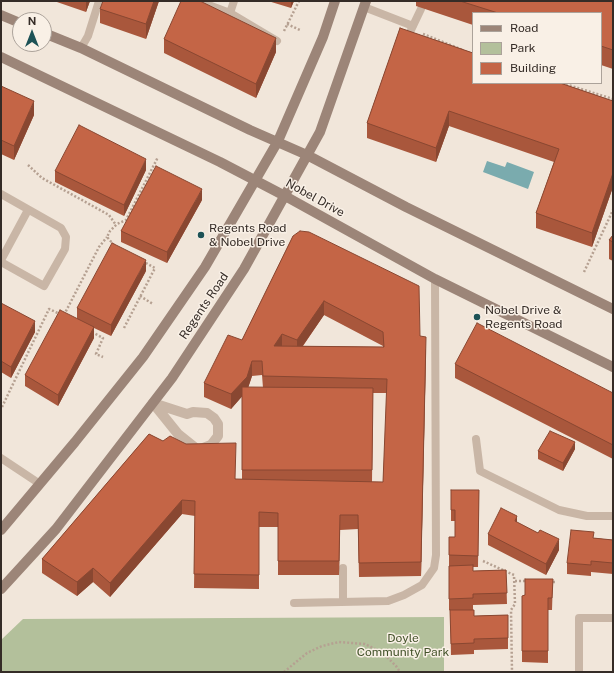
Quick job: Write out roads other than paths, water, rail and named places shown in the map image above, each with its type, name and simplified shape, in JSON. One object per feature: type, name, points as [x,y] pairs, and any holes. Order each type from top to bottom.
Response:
[{"type":"main road","name":"Regents Road","points":[[1,530],[75,442],[143,357],[205,267],[278,141],[323,37],[334,1]]},
{"type":"main road","name":"Regents Road","points":[[1,589],[56,528],[172,378],[244,269],[320,132],[365,4]]},
{"type":"main road","points":[[1,15],[12,20]]},
{"type":"main road","points":[[52,36],[82,48],[250,130],[307,155],[406,207],[613,309]]},
{"type":"main road","name":"Nobel Drive","points":[[1,57],[256,181],[436,279],[613,368]]},
{"type":"street","points":[[153,403],[187,414],[193,412],[207,413],[214,418],[218,424],[218,436],[212,445],[198,450],[178,434],[153,403]]},
{"type":"lane","points":[[82,48],[88,36],[99,1]]},
{"type":"lane","points":[[198,1],[280,37]]},
{"type":"lane","points":[[230,14],[234,1]]},
{"type":"lane","points":[[365,4],[416,29]]},
{"type":"lane","points":[[408,36],[416,29],[421,9]]},
{"type":"lane","points":[[1,194],[61,228],[66,237],[65,248],[44,286],[1,261],[28,210]]},
{"type":"lane","points":[[294,603],[388,601],[404,595],[422,585],[434,568],[436,555],[436,279]]},
{"type":"lane","points":[[476,439],[480,471],[559,510],[587,516],[613,516]]},
{"type":"lane","points":[[1,458],[40,484]]},
{"type":"lane","points":[[343,568],[343,602]]},
{"type":"lane","points":[[579,672],[580,618],[613,618]]},
{"type":"water","points":[[487,161],[505,167],[507,162],[534,172],[528,189],[483,172]]},
{"type":"place","name":"Regents Road & Nobel Drive","points":[[201,235]]},
{"type":"place","name":"Nobel Drive & Regents Road","points":[[477,317]]},
{"type":"park label","name":"Doyle Community Park","points":[[403,645]]}]
